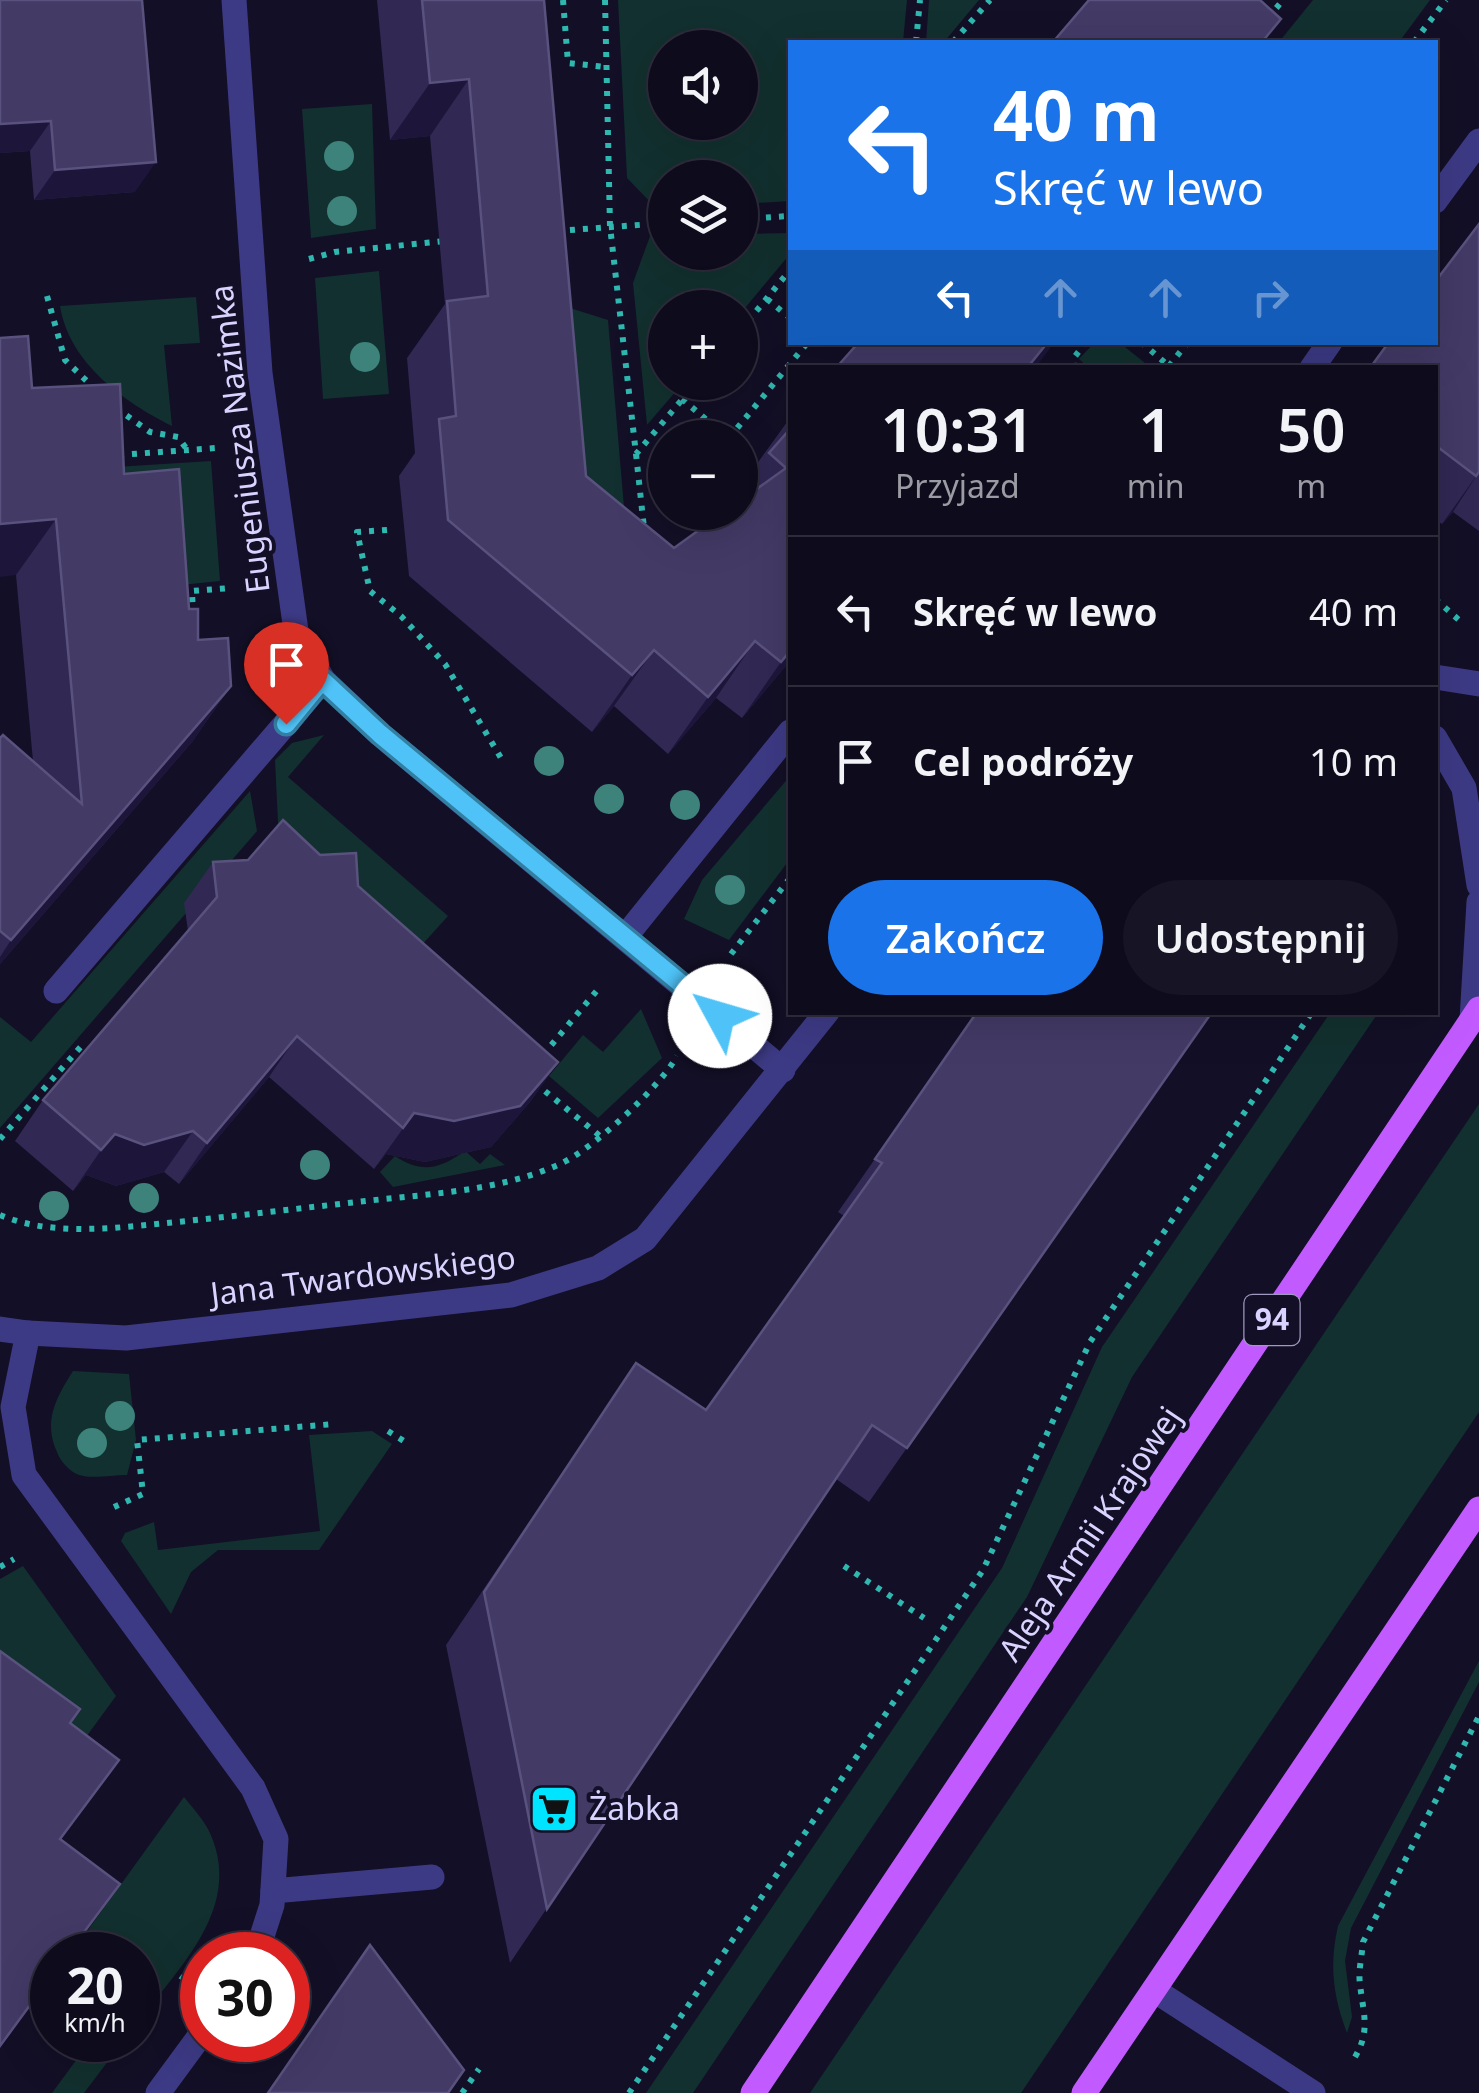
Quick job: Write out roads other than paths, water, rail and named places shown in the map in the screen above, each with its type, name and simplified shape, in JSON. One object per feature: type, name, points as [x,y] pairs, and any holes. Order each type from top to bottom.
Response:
[{"type":"main road","name":"Aleja Armii Krajowej","points":[[753,2093],[1475,1014]]},
{"type":"main road","points":[[1084,2093],[1479,1509]]},
{"type":"street","name":"Eugeniusza Nazimka","points":[[234,0],[260,373],[296,631],[322,680],[380,734],[783,1070]]},
{"type":"street","points":[[1438,197],[1479,141]]},
{"type":"street","points":[[1438,677],[1479,684]]},
{"type":"street","points":[[56,991],[322,680]]},
{"type":"street","points":[[624,938],[788,734]]},
{"type":"street","points":[[1438,743],[1464,788],[1479,885]]},
{"type":"street","points":[[1475,1014],[1479,902]]},
{"type":"street","name":"Jana Twardowskiego","points":[[0,1329],[126,1338],[511,1295],[598,1268],[644,1239],[825,1015]]},
{"type":"street","points":[[28,1333],[13,1407],[24,1475],[254,1788],[276,1839],[272,1905],[263,1932]]},
{"type":"street","points":[[273,1891],[432,1877]]},
{"type":"street","points":[[1154,1990],[1313,2093]]},
{"type":"street","points":[[158,2093],[181,2062]]},
{"type":"place","name":"Żabka","points":[[554,1809]]}]
